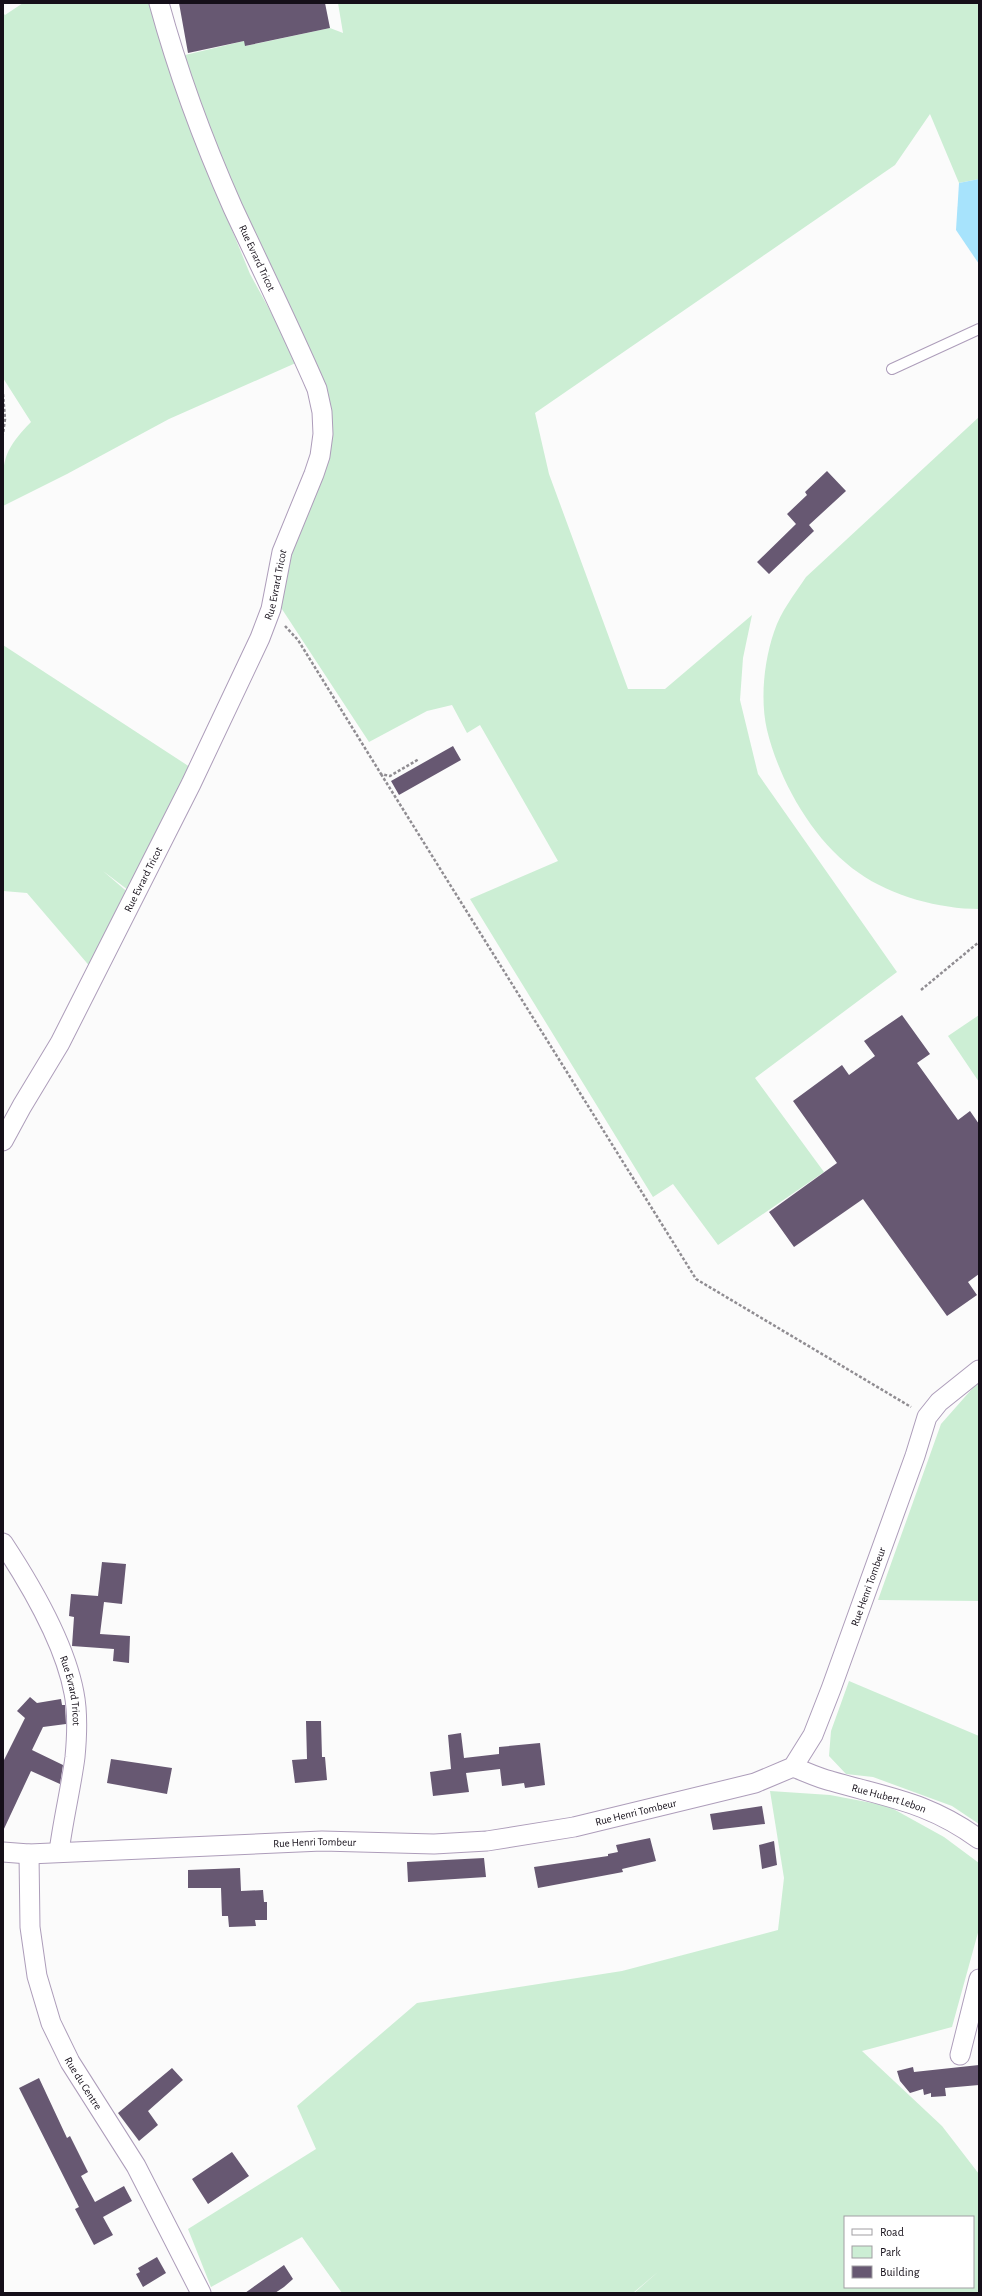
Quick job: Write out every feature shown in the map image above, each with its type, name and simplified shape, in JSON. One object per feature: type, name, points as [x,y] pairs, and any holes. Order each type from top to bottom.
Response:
[{"type":"street","name":"Rue Evrard Tricot","points":[[3,1141],[22,1106],[60,1044],[187,791],[260,638],[271,609],[282,552],[320,456],[323,434],[322,412],[317,389],[232,206],[204,136],[166,29],[159,3]]},
{"type":"street","name":"Rue Henri Tombeur","points":[[3,1852],[29,1854],[322,1841],[434,1844],[487,1841],[574,1827],[755,1784],[793,1767],[813,1735],[831,1689],[915,1456],[927,1417],[939,1402],[979,1370]]},
{"type":"street","name":"Rue Evrard Tricot","points":[[3,1543],[47,1620],[66,1665],[74,1693],[76,1727],[75,1757],[59,1852]]},
{"type":"street","name":"Rue Hubert Lebon","points":[[793,1767],[830,1781],[901,1799],[928,1809],[957,1823],[979,1839]]},
{"type":"street","name":"Rue du Centre","points":[[29,1854],[30,1927],[38,1976],[51,2023],[70,2062],[136,2166],[201,2293]]},
{"type":"street","points":[[960,2055],[979,1979]]},
{"type":"lane","points":[[892,369],[979,329]]},
{"type":"path","points":[[3,394],[5,419],[3,434]]},
{"type":"path","points":[[271,609],[298,640],[696,1279],[927,1417]]},
{"type":"path","points":[[381,774],[390,776],[419,759]]},
{"type":"path","points":[[921,990],[979,942]]},
{"type":"green space","points":[[23,3],[152,3],[199,149],[250,274],[298,362],[169,419],[67,474],[3,506],[5,460],[14,442],[31,422],[3,378],[3,13],[5,15]]},
{"type":"green space","points":[[338,3],[979,3],[979,179],[959,183],[930,114],[895,165],[535,413],[549,474],[628,689],[665,689],[752,615],[743,658],[740,700],[758,774],[897,972],[755,1078],[824,1172],[718,1245],[673,1184],[653,1197],[470,899],[558,861],[480,725],[467,733],[452,705],[427,711],[369,742],[276,600],[330,432],[240,211],[181,56],[244,41],[246,46],[330,28],[343,33]]},
{"type":"green space","points":[[979,417],[979,909],[948,907],[932,904],[916,900],[886,888],[859,873],[827,845],[801,810],[790,790],[773,750],[765,718],[764,681],[768,655],[777,624],[792,597],[806,577]]},
{"type":"green space","points":[[3,645],[193,769],[132,893],[103,871],[131,895],[92,969],[27,893],[3,891]]},
{"type":"green space","points":[[979,1015],[979,1082],[948,1036]]},
{"type":"green space","points":[[979,1381],[979,1601],[878,1600],[941,1424]]},
{"type":"green space","points":[[849,1681],[979,1736],[979,1824],[952,1806],[873,1777],[846,1774],[829,1756],[831,1731]]},
{"type":"green space","points":[[770,1791],[830,1795],[888,1806],[944,1837],[979,1863],[979,1929],[952,2027],[862,2051],[942,2126],[979,2174],[979,2293],[634,2293],[659,2271],[633,2293],[342,2293],[302,2237],[211,2287],[188,2229],[316,2149],[297,2106],[417,2003],[622,1971],[778,1930],[784,1878]]},
{"type":"water","points":[[979,179],[979,264],[956,230],[959,183]]},
{"type":"building","points":[[179,3],[325,3],[330,28],[245,46],[244,41],[188,53]]},
{"type":"building","points":[[827,471],[846,491],[809,525],[814,531],[769,574],[757,562],[796,524],[787,514],[807,495],[805,492]]},
{"type":"building","points":[[453,746],[461,760],[399,795],[391,781]]},
{"type":"building","points":[[902,1015],[930,1054],[917,1063],[958,1120],[970,1111],[979,1124],[979,1274],[968,1282],[977,1295],[947,1316],[863,1199],[794,1247],[769,1212],[837,1163],[793,1101],[842,1065],[849,1075],[875,1056],[864,1041]]},
{"type":"building","points":[[102,1562],[126,1564],[122,1604],[104,1602],[100,1634],[130,1636],[129,1663],[113,1661],[114,1649],[72,1646],[74,1617],[69,1616],[71,1594],[98,1596]]},
{"type":"building","points":[[30,1697],[37,1703],[61,1699],[62,1705],[65,1705],[66,1724],[43,1727],[32,1750],[63,1765],[60,1784],[31,1771],[3,1831],[3,1762],[25,1718],[17,1711]]},
{"type":"building","points":[[306,1721],[321,1721],[322,1757],[325,1757],[327,1780],[295,1783],[292,1760],[307,1759]]},
{"type":"building","points":[[461,1733],[464,1758],[499,1754],[499,1747],[540,1743],[545,1785],[525,1788],[524,1783],[502,1786],[500,1769],[466,1773],[469,1792],[433,1796],[430,1772],[451,1769],[448,1735]]},
{"type":"building","points":[[111,1759],[172,1768],[167,1794],[107,1783]]},
{"type":"building","points":[[762,1806],[765,1824],[713,1830],[710,1814]]},
{"type":"building","points":[[650,1838],[656,1861],[622,1869],[623,1872],[538,1888],[534,1867],[608,1856],[608,1854],[618,1852],[616,1845]]},
{"type":"building","points":[[774,1841],[777,1865],[762,1869],[759,1845]]},
{"type":"building","points":[[484,1858],[486,1877],[408,1882],[407,1862]]},
{"type":"building","points":[[240,1868],[241,1891],[263,1890],[264,1902],[267,1902],[267,1920],[255,1920],[256,1926],[229,1927],[228,1916],[222,1916],[221,1888],[188,1888],[188,1870]]},
{"type":"building","points":[[979,2065],[979,2085],[945,2088],[946,2096],[931,2097],[931,2093],[924,2095],[923,2089],[910,2093],[900,2081],[897,2071],[913,2067],[914,2072]]},
{"type":"building","points":[[172,2068],[183,2080],[148,2111],[158,2125],[139,2141],[118,2113]]},
{"type":"building","points":[[39,2078],[67,2138],[70,2136],[88,2172],[81,2176],[95,2202],[124,2186],[132,2201],[103,2217],[113,2235],[94,2245],[75,2209],[79,2207],[19,2088]]},
{"type":"building","points":[[232,2152],[249,2176],[208,2204],[192,2179]]},
{"type":"building","points":[[157,2257],[166,2273],[143,2287],[136,2274],[140,2272],[138,2268]]},
{"type":"building","points":[[284,2265],[293,2279],[284,2287],[275,2293],[245,2293]]}]
